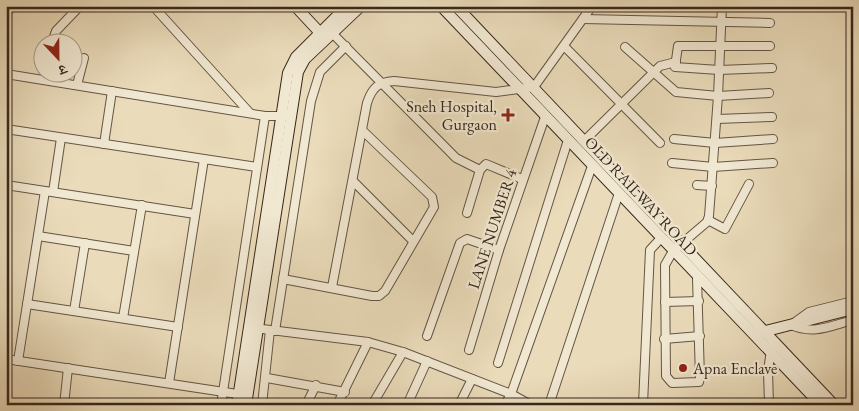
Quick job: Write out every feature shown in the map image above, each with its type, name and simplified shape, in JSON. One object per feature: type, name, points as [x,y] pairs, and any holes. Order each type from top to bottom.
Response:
[{"type":"main road","points":[[295,6],[326,35]]},
{"type":"main road","points":[[326,35],[347,6]]},
{"type":"main road","points":[[242,400],[287,116],[291,66],[296,57],[361,6]]},
{"type":"main road","name":"OLD RAILWAY ROAD","points":[[441,6],[753,335],[772,346],[834,405]]},
{"type":"main road","name":"OLD RAILWAY ROAD","points":[[456,6],[764,331],[772,346],[820,405]]},
{"type":"main road","points":[[753,335],[853,310]]},
{"type":"street","points":[[6,16],[11,6]]},
{"type":"street","points":[[56,32],[80,6]]},
{"type":"street","points":[[153,6],[249,112]]},
{"type":"street","points":[[332,287],[369,96],[374,88],[382,82],[394,81],[496,92],[534,87],[592,6]]},
{"type":"street","points":[[697,278],[700,378],[699,382],[695,384],[672,383],[668,381],[664,339],[665,265],[673,251],[683,245],[708,220],[717,119],[722,6]]},
{"type":"street","points":[[583,19],[770,23]]},
{"type":"street","points":[[326,35],[346,46],[456,158],[480,170]]},
{"type":"street","points":[[262,405],[311,101],[317,80],[326,63],[346,46]]},
{"type":"street","points":[[564,46],[660,143]]},
{"type":"street","points":[[770,46],[678,46],[675,67],[719,70],[772,68]]},
{"type":"street","points":[[625,47],[676,92],[718,96],[769,93]]},
{"type":"street","points":[[77,85],[84,58]]},
{"type":"street","points":[[584,141],[662,64],[676,62]]},
{"type":"street","points":[[6,74],[32,75]]},
{"type":"street","points":[[67,82],[265,116],[287,116]]},
{"type":"street","points":[[104,144],[112,91]]},
{"type":"street","points":[[221,405],[265,116]]},
{"type":"street","name":"LANE NUMBER 4","points":[[469,350],[522,179],[545,117]]},
{"type":"street","points":[[717,119],[772,117]]},
{"type":"street","points":[[6,129],[257,167]]},
{"type":"street","points":[[283,279],[379,296],[385,291],[434,207],[435,202],[363,131]]},
{"type":"street","points":[[18,361],[38,236],[61,138]]},
{"type":"street","points":[[674,139],[715,143],[773,140]]},
{"type":"street","points":[[498,363],[568,140]]},
{"type":"street","points":[[169,383],[204,159]]},
{"type":"street","points":[[672,163],[713,166],[773,163]]},
{"type":"street","points":[[467,213],[480,170],[486,164],[522,179]]},
{"type":"street","points":[[505,405],[511,394],[592,166]]},
{"type":"street","points":[[353,181],[413,241]]},
{"type":"street","points":[[708,220],[725,229],[749,184]]},
{"type":"street","points":[[6,185],[195,214]]},
{"type":"street","points":[[697,185],[712,186]]},
{"type":"street","points":[[549,405],[619,193]]},
{"type":"street","points":[[123,318],[142,205]]},
{"type":"street","points":[[38,236],[134,251]]},
{"type":"street","points":[[642,404],[650,250],[661,238]]},
{"type":"street","points":[[427,336],[460,243],[467,239],[499,250]]},
{"type":"street","points":[[74,311],[85,244]]},
{"type":"street","points":[[665,302],[699,301]]},
{"type":"street","points":[[853,301],[809,312],[791,325],[802,330],[813,330],[853,320]]},
{"type":"street","points":[[27,304],[178,327]]},
{"type":"street","points":[[253,328],[368,342],[427,361],[511,394],[531,405]]},
{"type":"street","points":[[664,339],[700,336]]},
{"type":"street","points":[[337,405],[368,342]]},
{"type":"street","points":[[768,405],[772,346]]},
{"type":"street","points":[[372,405],[403,352]]},
{"type":"street","points":[[6,359],[223,391],[242,400]]},
{"type":"street","points":[[407,405],[427,361]]},
{"type":"street","points":[[64,405],[68,368]]},
{"type":"street","points":[[266,378],[316,385],[345,392]]},
{"type":"street","points":[[459,405],[472,379]]},
{"type":"street","points":[[306,405],[316,385]]},
{"type":"place","name":"Sneh Hospital, Gurgaon","points":[[508,115]]},
{"type":"place","name":"Apna Enclave","points":[[683,368]]}]
